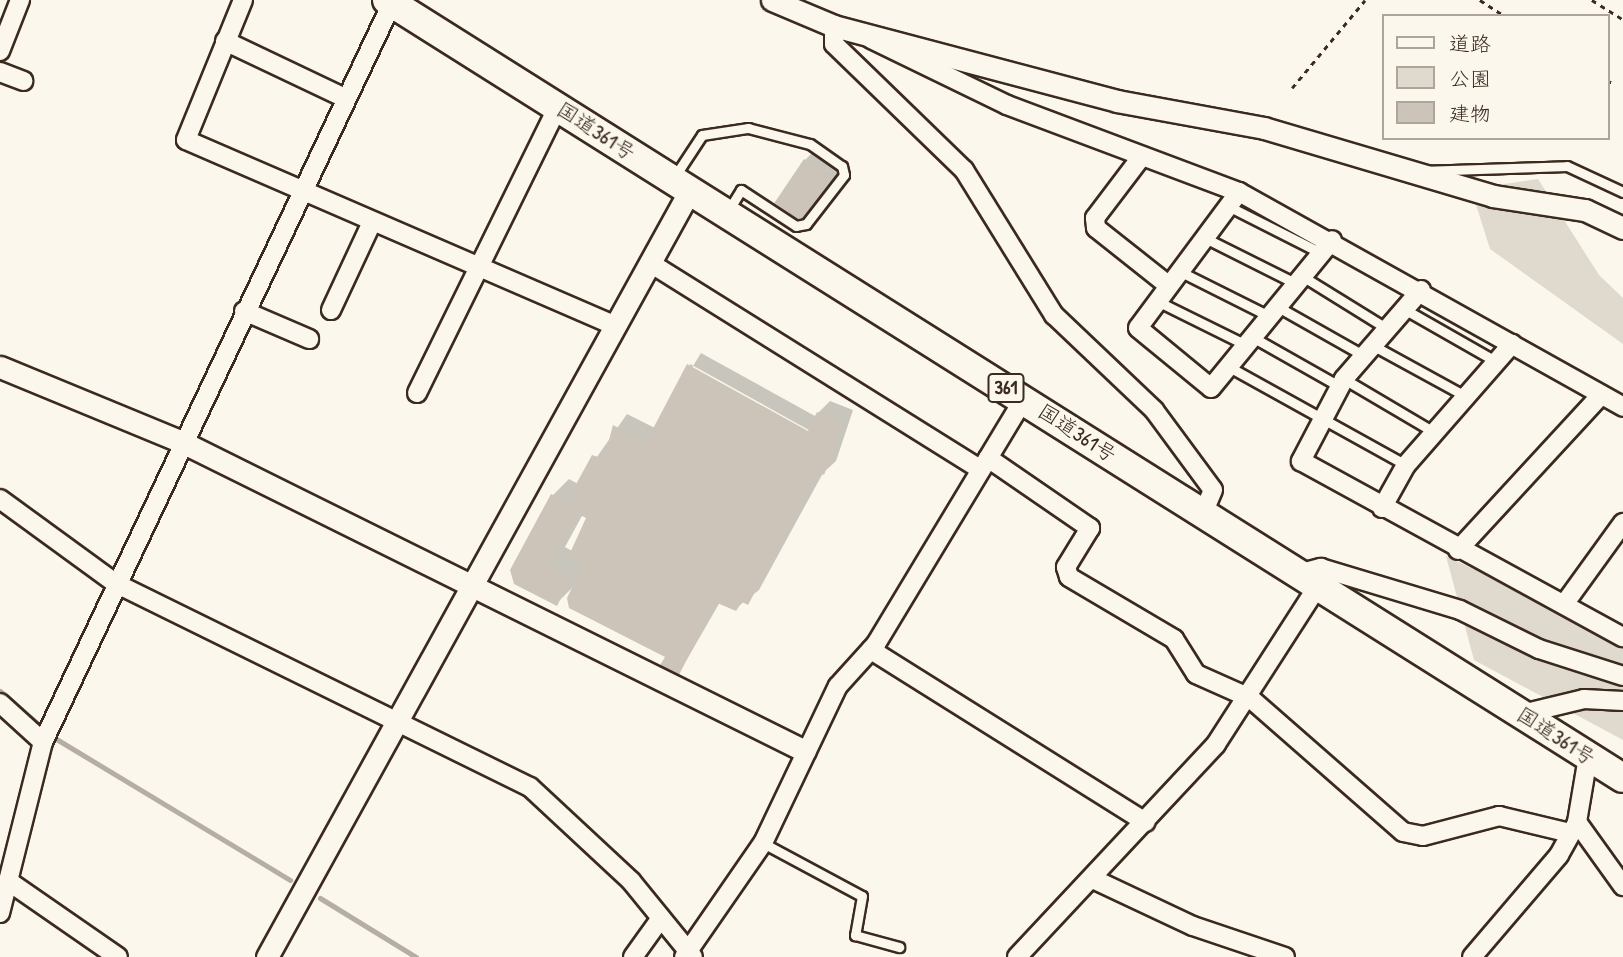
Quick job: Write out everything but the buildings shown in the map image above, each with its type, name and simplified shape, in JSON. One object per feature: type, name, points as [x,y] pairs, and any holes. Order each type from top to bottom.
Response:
[{"type":"highway","name":"国道361号","points":[[389,2],[1623,778]]},
{"type":"street","points":[[0,51],[20,0]]},
{"type":"street","points":[[243,0],[186,141],[615,326]]},
{"type":"street","points":[[772,0],[834,26],[856,28],[1117,101],[1264,128],[1493,197],[1585,210],[1623,228]]},
{"type":"street","points":[[802,0],[834,26]]},
{"type":"street","points":[[0,913],[11,883],[46,735],[389,2]]},
{"type":"street","points":[[834,26],[834,44],[964,170],[1054,315],[1154,410],[1213,490],[1203,513]]},
{"type":"street","points":[[856,28],[888,51],[1007,105],[1142,156],[1421,290],[1599,397],[1623,407]]},
{"type":"street","points":[[225,41],[345,98]]},
{"type":"street","points":[[0,72],[23,81]]},
{"type":"street","points":[[417,393],[558,106]]},
{"type":"street","points":[[1142,156],[1095,218],[1096,229],[1174,278]]},
{"type":"street","points":[[267,957],[650,263],[681,186]]},
{"type":"street","points":[[1234,199],[1203,237],[1138,328],[1211,387],[1231,368],[1327,246]]},
{"type":"street","points":[[331,310],[372,222]]},
{"type":"street","points":[[650,263],[1090,528],[1066,567],[1069,577],[1174,639],[1196,674],[1250,698],[1403,832],[1423,836],[1499,816],[1574,828],[1623,886]]},
{"type":"street","points":[[1421,290],[1341,383],[1301,461],[1381,508],[1565,603],[1623,637]]},
{"type":"street","points":[[244,311],[309,340]]},
{"type":"street","points":[[1381,508],[1406,465],[1512,344]]},
{"type":"street","points":[[0,367],[183,442],[805,751]]},
{"type":"street","points":[[1458,550],[1599,397]]},
{"type":"street","points":[[0,499],[115,583],[397,724],[530,787],[631,881],[688,955],[763,844],[838,686],[871,650],[1024,399]]},
{"type":"street","points":[[1565,603],[1623,523]]},
{"type":"street","points":[[1017,957],[1145,822],[1250,698],[1308,580],[1321,568],[1460,610],[1539,649],[1623,676]]},
{"type":"street","points":[[871,650],[1145,822]]},
{"type":"street","points":[[1522,714],[1584,699],[1623,701]]},
{"type":"street","points":[[0,703],[46,735]]},
{"type":"street","points":[[1472,957],[1574,828],[1588,757]]},
{"type":"street","points":[[1093,879],[1193,926],[1285,957]]},
{"type":"street","points":[[11,883],[118,957]]},
{"type":"street","points":[[633,957],[661,918]]},
{"type":"lane","points":[[681,186],[702,135],[748,128],[810,144],[842,166],[844,174],[806,224],[796,226],[741,190],[725,214]]},
{"type":"lane","points":[[1412,174],[1432,166],[1567,166],[1623,192]]},
{"type":"lane","points":[[1203,237],[1299,280],[1386,328]]},
{"type":"lane","points":[[1174,278],[1275,312],[1367,350],[1465,396]]},
{"type":"lane","points":[[1157,301],[1341,383],[1434,432]]},
{"type":"lane","points":[[1404,309],[1495,362]]},
{"type":"lane","points":[[1231,368],[1406,465]]},
{"type":"lane","points":[[763,844],[862,896],[855,935],[899,947]]},
{"type":"path","points":[[1292,88],[1365,0]]},
{"type":"path","points":[[1480,0],[1502,14]]},
{"type":"path","points":[[1592,0],[1623,19]]},
{"type":"path","points":[[1609,81],[1614,84]]},
{"type":"green space","points":[[1538,179],[1599,275],[1623,298],[1623,344],[1490,249],[1471,189]]},
{"type":"green space","points":[[1446,556],[1623,641],[1623,740],[1474,660]]},
{"type":"waterway","points":[[0,691],[53,737],[290,880]]},
{"type":"waterway","points":[[320,898],[416,957]]}]
